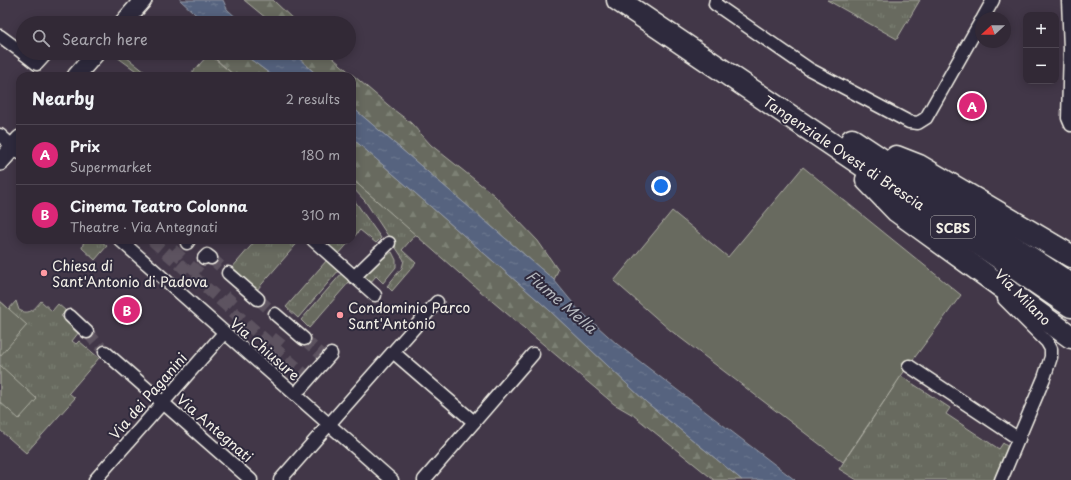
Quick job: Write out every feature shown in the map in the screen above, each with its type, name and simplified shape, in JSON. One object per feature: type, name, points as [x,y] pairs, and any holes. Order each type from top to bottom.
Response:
[{"type":"highway","name":"Tangenziale Ovest di Brescia","points":[[618,0],[841,142],[1071,285]]},
{"type":"highway","name":"Tangenziale Ovest di Brescia","points":[[642,0],[1071,306]]},
{"type":"highway","points":[[841,142],[919,166],[1071,256]]},
{"type":"highway","points":[[841,142],[897,211],[1071,337]]},
{"type":"street","points":[[129,16],[143,0]]},
{"type":"street","points":[[716,0],[714,4],[809,69],[909,122],[918,123],[926,118],[975,32]]},
{"type":"street","points":[[986,12],[993,0]]},
{"type":"street","points":[[1068,0],[1070,49],[1069,122]]},
{"type":"street","points":[[0,36],[16,48]]},
{"type":"street","points":[[32,60],[37,64],[41,60]]},
{"type":"street","points":[[79,72],[90,60]]},
{"type":"street","points":[[0,135],[16,145]]},
{"type":"street","points":[[0,162],[16,148]]},
{"type":"street","points":[[354,276],[389,243]]},
{"type":"street","name":"Via Chiusure","points":[[125,244],[392,480]]},
{"type":"street","points":[[318,244],[375,295]]},
{"type":"street","name":"Via Milano","points":[[967,263],[1047,342],[1050,349],[1051,357],[1044,378],[1001,480]]},
{"type":"street","points":[[228,273],[241,287],[258,299]]},
{"type":"street","points":[[280,480],[437,302]]},
{"type":"street","points":[[275,314],[288,328],[304,339]]},
{"type":"street","points":[[70,316],[87,332]]},
{"type":"street","name":"Via dei Paganini","points":[[95,480],[224,332]]},
{"type":"street","name":"Via Antegnati","points":[[105,352],[251,480]]},
{"type":"street","points":[[393,352],[474,422]]},
{"type":"street","points":[[424,480],[533,354]]},
{"type":"street","points":[[301,388],[307,376],[326,356]]},
{"type":"street","points":[[909,366],[1019,439]]},
{"type":"green space","points":[[244,0],[273,0],[290,16],[263,16]]},
{"type":"green space","points":[[827,0],[920,0],[897,39]]},
{"type":"green space","points":[[121,60],[130,60],[145,72],[138,72]]},
{"type":"green space","points":[[204,60],[216,60],[230,72],[193,72]]},
{"type":"green space","points":[[217,60],[251,60],[268,72],[230,72]]},
{"type":"green space","points":[[301,60],[335,60],[349,72],[314,72]]},
{"type":"green space","points":[[356,78],[411,123],[431,145],[494,195],[538,241],[558,270],[554,280],[356,110]]},
{"type":"green space","points":[[356,141],[548,309],[646,402],[742,480],[714,480],[633,415],[614,404],[467,280],[356,183]]},
{"type":"green space","points":[[803,167],[961,295],[901,376],[843,462],[670,330],[614,281],[672,211],[728,257]]},
{"type":"green space","points":[[356,182],[416,234],[402,250],[416,263],[392,291],[387,286],[402,268],[404,260],[365,201],[356,191]]},
{"type":"green space","points":[[356,203],[381,238],[376,243],[360,230],[356,234]]},
{"type":"green space","points":[[83,244],[105,244],[107,246],[95,260],[82,248]]},
{"type":"green space","points":[[253,244],[297,244],[256,291],[231,269]]},
{"type":"green space","points":[[326,244],[348,244],[338,255]]},
{"type":"green space","points":[[392,252],[396,260],[396,267],[383,283],[376,276],[370,283],[361,275]]},
{"type":"green space","points":[[327,260],[339,270],[298,318],[286,307]]},
{"type":"green space","points":[[342,273],[350,281],[309,328],[301,320]]},
{"type":"green space","points":[[0,301],[9,309],[16,301],[19,310],[23,312],[29,312],[41,301],[52,311],[58,304],[66,311],[61,316],[79,332],[72,341],[76,344],[79,341],[99,358],[69,393],[75,398],[26,453],[0,430]]},
{"type":"green space","points":[[0,301],[27,325],[0,356]]},
{"type":"green space","points":[[0,365],[37,399],[19,419],[0,402]]},
{"type":"green space","points":[[901,376],[950,408],[946,414],[999,449],[1003,443],[1008,447],[994,480],[857,480],[839,469]]},
{"type":"water","points":[[180,0],[223,0],[227,9],[234,16],[197,16]]},
{"type":"water","points":[[251,60],[301,60],[314,72],[268,72]]},
{"type":"water","name":"Fiume Mella","points":[[356,110],[554,280],[577,308],[617,344],[795,480],[742,480],[646,402],[548,309],[356,141]]},
{"type":"tunnel","points":[[157,244],[304,374]]},
{"type":"tunnel","points":[[173,258],[186,244]]},
{"type":"tunnel","points":[[191,274],[204,258]]},
{"type":"tunnel","points":[[211,258],[228,273]]},
{"type":"tunnel","points":[[225,304],[239,289]]},
{"type":"tunnel","points":[[258,299],[275,314]]},
{"type":"tunnel","points":[[273,346],[286,330]]},
{"type":"tunnel","points":[[87,332],[105,352]]},
{"type":"tunnel","points":[[304,339],[321,354]]},
{"type":"place","name":"Prix","points":[[972,106]]},
{"type":"place","name":"Chiesa di Sant'Antonio di Padova","points":[[44,273]]},
{"type":"place","name":"Cinema Teatro Colonna","points":[[127,310]]},
{"type":"place","name":"Condominio Parco Sant'Antonio","points":[[340,315]]}]
